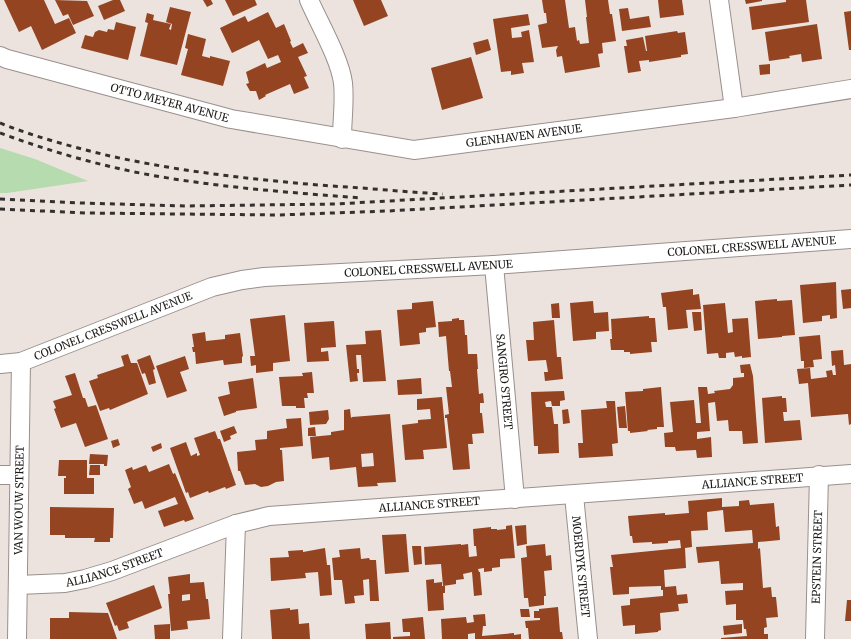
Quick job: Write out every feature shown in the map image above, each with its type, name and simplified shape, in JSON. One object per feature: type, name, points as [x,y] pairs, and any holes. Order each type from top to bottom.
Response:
[{"type":"street","points":[[309,0],[337,61],[341,75],[343,92],[342,139]]},
{"type":"street","points":[[719,0],[734,108]]},
{"type":"street","name":"OTTO MEYER AVENUE","points":[[0,56],[231,119],[342,139]]},
{"type":"street","name":"GLENHAVEN AVENUE","points":[[342,139],[414,150],[734,108],[851,88]]},
{"type":"street","name":"COLONEL CRESSWELL AVENUE","points":[[0,364],[21,362],[212,287],[242,280],[264,277],[494,265],[851,239]]},
{"type":"street","name":"SANGIRO STREET","points":[[494,265],[515,499]]},
{"type":"street","name":"VAN WOUW STREET","points":[[17,639],[21,362]]},
{"type":"street","name":"ALLIANCE STREET","points":[[18,584],[65,583],[85,579],[112,571],[236,524],[269,516],[851,474]]},
{"type":"street","points":[[0,475],[19,475]]},
{"type":"street","name":"EPSTEIN STREET","points":[[815,639],[819,476]]},
{"type":"street","name":"MOERDYK STREET","points":[[574,495],[588,639]]},
{"type":"street","points":[[232,639],[236,524]]},
{"type":"green space","points":[[0,148],[35,159],[88,181],[0,193]]},
{"type":"building","points":[[4,0],[44,0],[55,24],[69,18],[76,33],[42,50],[31,26],[19,32]]},
{"type":"building","points":[[55,0],[87,1],[94,16],[73,25],[68,14],[63,16]]},
{"type":"building","points":[[113,0],[120,0],[125,11],[104,20],[98,6]]},
{"type":"building","points":[[203,0],[211,0],[213,4],[207,7]]},
{"type":"building","points":[[225,0],[255,0],[257,5],[233,16]]},
{"type":"building","points":[[353,0],[381,0],[388,16],[364,26]]},
{"type":"building","points":[[542,0],[565,0],[569,28],[575,27],[577,41],[579,40],[580,44],[589,43],[585,0],[608,0],[610,14],[612,14],[616,41],[602,43],[603,53],[598,54],[600,67],[565,73],[562,56],[557,57],[556,50],[558,46],[542,48],[538,25],[547,23]]},
{"type":"building","points":[[658,0],[682,0],[684,15],[660,18]]},
{"type":"building","points":[[745,0],[762,0],[762,1],[746,4]]},
{"type":"building","points":[[786,0],[806,0],[809,22],[752,30],[749,7],[786,2]]},
{"type":"building","points":[[170,7],[191,12],[177,65],[140,56],[148,23],[145,22],[147,13],[154,15],[153,20],[171,24],[169,29],[171,30],[172,24],[166,22]]},
{"type":"building","points":[[628,8],[630,19],[649,16],[651,27],[622,31],[619,9]]},
{"type":"building","points":[[851,11],[851,50],[849,50],[844,12]]},
{"type":"building","points":[[268,12],[276,28],[284,24],[293,48],[303,43],[308,53],[298,57],[307,76],[304,77],[309,88],[294,94],[290,84],[265,95],[266,96],[259,100],[256,91],[250,91],[246,84],[249,83],[246,72],[265,63],[267,68],[281,62],[278,55],[268,59],[259,40],[232,53],[220,28],[245,16],[248,22]]},
{"type":"building","points":[[528,14],[530,25],[511,28],[512,38],[522,37],[521,32],[529,30],[534,62],[522,63],[524,73],[511,75],[511,71],[501,72],[493,19]]},
{"type":"building","points":[[116,22],[136,27],[128,60],[81,48],[85,35],[93,37],[95,32],[99,30],[107,32],[108,29],[114,30]]},
{"type":"building","points":[[817,24],[822,59],[802,62],[801,54],[789,56],[790,58],[769,61],[765,32]]},
{"type":"building","points":[[677,31],[678,33],[685,32],[688,54],[681,55],[681,57],[649,62],[649,60],[639,61],[641,71],[628,73],[624,46],[627,46],[626,40],[643,37],[647,51],[645,36]]},
{"type":"building","points":[[188,34],[206,39],[202,56],[210,58],[210,56],[230,61],[223,86],[181,75],[188,49],[185,48]]},
{"type":"building","points":[[488,39],[491,50],[476,55],[473,43]]},
{"type":"building","points":[[471,57],[483,98],[442,110],[431,68]]},
{"type":"building","points":[[770,64],[770,74],[760,75],[759,65]]},
{"type":"building","points":[[836,282],[837,318],[830,319],[830,315],[822,316],[822,321],[803,323],[800,285]]},
{"type":"building","points":[[693,289],[693,295],[699,294],[701,309],[686,310],[688,328],[668,330],[666,307],[663,307],[661,293]]},
{"type":"building","points":[[851,289],[851,308],[843,309],[841,290]]},
{"type":"building","points":[[777,299],[777,301],[792,300],[795,335],[758,339],[755,301]]},
{"type":"building","points":[[433,301],[436,327],[426,328],[426,332],[419,333],[420,344],[400,346],[397,310],[412,309],[412,303]]},
{"type":"building","points":[[593,301],[594,313],[608,312],[609,331],[596,332],[596,339],[573,341],[570,303]]},
{"type":"building","points":[[559,303],[560,318],[552,318],[551,304]]},
{"type":"building","points":[[725,303],[728,333],[733,332],[732,319],[748,318],[751,357],[735,357],[734,352],[726,353],[726,358],[719,358],[718,353],[707,354],[703,305]]},
{"type":"building","points":[[692,312],[701,312],[702,330],[694,331]]},
{"type":"building","points":[[285,315],[290,361],[273,363],[273,371],[256,373],[256,365],[251,366],[250,356],[255,356],[250,319]]},
{"type":"building","points":[[649,316],[649,318],[655,318],[657,342],[651,342],[652,352],[630,354],[630,352],[624,352],[624,350],[611,350],[611,319]]},
{"type":"building","points":[[459,318],[459,320],[464,320],[465,335],[467,335],[468,354],[477,354],[479,394],[483,393],[484,403],[480,403],[480,413],[482,413],[484,433],[472,434],[473,444],[468,444],[470,469],[453,470],[447,418],[445,418],[445,415],[449,414],[446,387],[452,387],[446,336],[439,337],[438,322],[452,321],[452,319]]},
{"type":"building","points":[[554,320],[557,357],[561,357],[563,379],[545,381],[544,372],[548,372],[546,360],[528,361],[526,340],[534,340],[533,322]]},
{"type":"building","points":[[334,321],[336,347],[321,348],[321,352],[328,351],[329,361],[307,362],[304,323]]},
{"type":"building","points":[[381,330],[386,381],[363,382],[361,355],[356,355],[357,369],[359,369],[359,373],[357,373],[358,381],[350,382],[346,345],[366,344],[365,331]]},
{"type":"building","points":[[205,332],[206,341],[225,339],[225,335],[240,333],[243,356],[242,363],[224,365],[223,360],[196,364],[195,352],[193,352],[192,347],[194,347],[192,334]]},
{"type":"building","points":[[820,335],[822,359],[813,360],[814,367],[804,368],[804,361],[801,361],[799,337]]},
{"type":"building","points":[[843,350],[844,365],[851,364],[851,424],[849,425],[848,414],[811,417],[808,383],[799,384],[797,369],[810,368],[811,379],[827,377],[826,371],[832,370],[833,375],[836,375],[835,365],[832,366],[831,351]]},
{"type":"building","points":[[128,354],[131,363],[137,363],[148,394],[110,410],[109,408],[100,411],[89,381],[98,378],[97,375],[124,366],[121,356]]},
{"type":"building","points":[[150,355],[155,369],[153,370],[156,383],[149,385],[145,373],[142,374],[137,360]]},
{"type":"building","points":[[185,356],[189,369],[180,372],[187,391],[167,398],[156,366]]},
{"type":"building","points":[[750,364],[753,376],[758,443],[743,444],[742,431],[729,431],[728,420],[717,421],[715,402],[708,403],[710,431],[697,432],[697,439],[711,437],[712,457],[697,458],[696,450],[676,451],[675,447],[665,447],[664,433],[673,432],[670,402],[694,400],[696,423],[701,423],[698,387],[707,387],[708,394],[715,393],[714,391],[730,389],[733,385],[733,378],[744,377],[744,373],[741,373],[740,365]]},
{"type":"building","points":[[312,372],[314,393],[307,393],[308,398],[304,398],[305,408],[296,408],[296,406],[282,406],[279,377],[303,376],[302,373]]},
{"type":"building","points":[[75,373],[83,398],[85,398],[88,407],[96,405],[108,439],[85,447],[76,423],[61,428],[54,409],[56,408],[53,401],[72,395],[65,376]]},
{"type":"building","points":[[253,378],[257,408],[236,411],[224,416],[218,397],[230,394],[228,382]]},
{"type":"building","points":[[421,378],[422,394],[398,395],[397,380]]},
{"type":"building","points":[[661,387],[664,427],[657,427],[657,429],[647,430],[648,431],[630,433],[630,431],[628,431],[625,392],[643,391],[643,389]]},
{"type":"building","points":[[564,391],[565,400],[560,401],[560,406],[552,406],[551,401],[545,402],[546,407],[552,407],[554,424],[558,424],[559,453],[538,454],[538,446],[534,446],[531,392]]},
{"type":"building","points":[[782,396],[782,398],[786,398],[787,412],[783,412],[784,421],[800,420],[802,440],[765,443],[762,398]]},
{"type":"building","points":[[442,397],[447,448],[423,450],[424,459],[405,460],[402,425],[418,423],[418,420],[431,419],[430,409],[417,410],[417,399]]},
{"type":"building","points":[[606,401],[615,401],[618,443],[612,444],[613,456],[579,458],[578,443],[583,443],[581,410],[607,408]]},
{"type":"building","points":[[625,406],[627,428],[619,428],[617,407]]},
{"type":"building","points":[[350,409],[351,418],[390,414],[396,482],[377,483],[378,486],[358,487],[356,467],[330,470],[329,457],[312,459],[310,437],[331,435],[331,432],[344,430],[344,410]],"holes":[[[373,453],[374,466],[362,467],[361,454]]]},
{"type":"building","points":[[568,409],[570,423],[563,424],[562,410]]},
{"type":"building","points":[[328,410],[329,419],[326,424],[310,425],[309,412]]},
{"type":"building","points":[[301,418],[303,446],[280,448],[280,450],[282,450],[284,481],[261,487],[255,484],[245,485],[240,471],[238,471],[237,452],[256,450],[255,440],[267,439],[267,431],[287,428],[286,419]]},
{"type":"building","points":[[234,426],[237,433],[230,436],[231,439],[224,442],[220,431]]},
{"type":"building","points":[[315,427],[316,436],[308,436],[308,428]]},
{"type":"building","points":[[215,431],[218,439],[220,439],[236,485],[226,489],[225,487],[209,493],[208,491],[190,498],[188,492],[186,493],[170,448],[186,442],[191,456],[197,453],[197,456],[200,455],[194,438]]},
{"type":"building","points":[[118,439],[120,445],[113,448],[111,441]]},
{"type":"building","points":[[161,443],[162,448],[153,452],[151,447]]},
{"type":"building","points":[[90,454],[108,455],[107,466],[104,466],[104,464],[89,464]]},
{"type":"building","points":[[59,460],[87,460],[87,478],[94,478],[94,494],[64,494],[64,478],[66,478],[66,476],[58,476]]},
{"type":"building","points":[[169,464],[173,474],[175,473],[194,519],[185,522],[184,520],[164,527],[158,511],[178,504],[175,497],[145,509],[142,501],[134,504],[128,489],[131,487],[125,470],[132,467],[133,470],[146,465],[149,472]]},
{"type":"building","points":[[90,465],[100,465],[100,475],[89,475]]},
{"type":"building","points":[[722,498],[722,507],[739,506],[739,501],[749,500],[750,505],[774,503],[776,527],[779,526],[780,540],[758,542],[758,549],[760,548],[763,588],[771,587],[772,597],[776,597],[778,617],[766,618],[767,627],[764,628],[764,634],[768,634],[768,639],[721,639],[747,636],[746,629],[744,629],[743,620],[736,620],[736,604],[726,605],[725,591],[743,590],[743,583],[721,584],[719,561],[698,563],[696,547],[753,543],[752,530],[725,532],[723,510],[707,512],[708,530],[691,531],[692,547],[685,548],[686,568],[664,570],[665,587],[676,586],[677,595],[687,594],[688,603],[678,604],[679,611],[660,613],[661,630],[658,632],[635,634],[635,625],[623,626],[621,606],[630,605],[630,599],[663,596],[663,590],[661,590],[661,586],[629,587],[629,594],[613,595],[610,567],[613,567],[611,555],[681,548],[680,540],[668,541],[668,543],[633,543],[632,536],[630,536],[628,516],[689,513],[688,501]]},
{"type":"building","points":[[50,507],[114,508],[113,538],[110,538],[110,542],[94,542],[95,538],[65,538],[65,535],[50,535]]},
{"type":"building","points":[[512,525],[515,558],[500,559],[500,567],[492,568],[492,571],[484,572],[484,568],[478,569],[480,572],[482,595],[474,596],[472,572],[463,574],[464,579],[456,580],[456,584],[443,586],[441,564],[425,565],[424,547],[468,544],[469,557],[477,556],[476,546],[474,546],[473,529],[491,527],[491,529],[497,530],[506,529],[506,526]]},
{"type":"building","points":[[526,525],[527,544],[517,546],[515,526]]},
{"type":"building","points":[[406,534],[409,572],[385,574],[382,535]]},
{"type":"building","points":[[545,544],[546,556],[551,555],[552,570],[544,571],[546,596],[544,596],[544,605],[529,607],[528,598],[524,598],[521,558],[527,557],[526,546]]},
{"type":"building","points":[[412,546],[421,546],[422,564],[414,565]]},
{"type":"building","points":[[325,548],[327,565],[330,565],[332,595],[320,596],[318,572],[305,573],[306,578],[271,581],[270,558],[289,557],[288,551],[303,550],[303,552]]},
{"type":"building","points":[[360,548],[361,559],[369,558],[370,560],[376,560],[379,601],[370,601],[369,579],[363,580],[364,595],[354,596],[355,603],[345,604],[342,580],[334,580],[332,558],[340,557],[339,550]]},
{"type":"building","points":[[190,574],[190,583],[204,582],[206,599],[208,599],[210,619],[187,621],[188,629],[171,631],[168,577]],"holes":[[[190,594],[190,600],[182,601],[182,595]]]},
{"type":"building","points":[[434,579],[434,583],[442,582],[442,586],[445,586],[445,593],[443,593],[444,610],[428,611],[426,580]]},
{"type":"building","points":[[154,585],[162,608],[127,622],[129,628],[119,631],[117,625],[115,626],[106,603]]},
{"type":"building","points":[[847,600],[851,600],[851,621],[845,621]]},
{"type":"building","points":[[558,607],[560,632],[562,632],[563,639],[529,639],[528,628],[526,628],[525,621],[540,620],[540,618],[534,618],[534,611]]},
{"type":"building","points":[[290,608],[290,610],[298,609],[299,624],[309,623],[310,639],[272,639],[270,610]]},
{"type":"building","points":[[520,609],[529,609],[530,617],[521,617]]},
{"type":"building","points":[[69,612],[108,613],[117,639],[50,639],[50,618],[69,618]]},
{"type":"building","points":[[485,614],[486,626],[483,626],[482,636],[514,633],[514,635],[521,634],[521,639],[475,639],[475,633],[468,634],[468,639],[442,639],[441,619],[466,617],[467,623],[474,622],[473,615]]},
{"type":"building","points":[[423,617],[425,639],[393,639],[393,637],[410,636],[410,632],[403,632],[402,619]]},
{"type":"building","points":[[390,622],[391,639],[366,639],[365,624]]},
{"type":"building","points":[[170,624],[170,639],[155,639],[154,625]]},
{"type":"building","points":[[742,624],[742,633],[724,635],[723,626]]},
{"type":"railway","points":[[0,123],[40,137],[82,149],[165,167],[275,181],[443,194]]},
{"type":"railway","points":[[0,133],[80,159],[141,173],[187,181],[237,187],[362,198]]},
{"type":"railway","points":[[0,199],[185,206],[335,204],[851,175]]},
{"type":"railway","points":[[0,209],[85,213],[278,215],[388,211],[851,185]]}]
